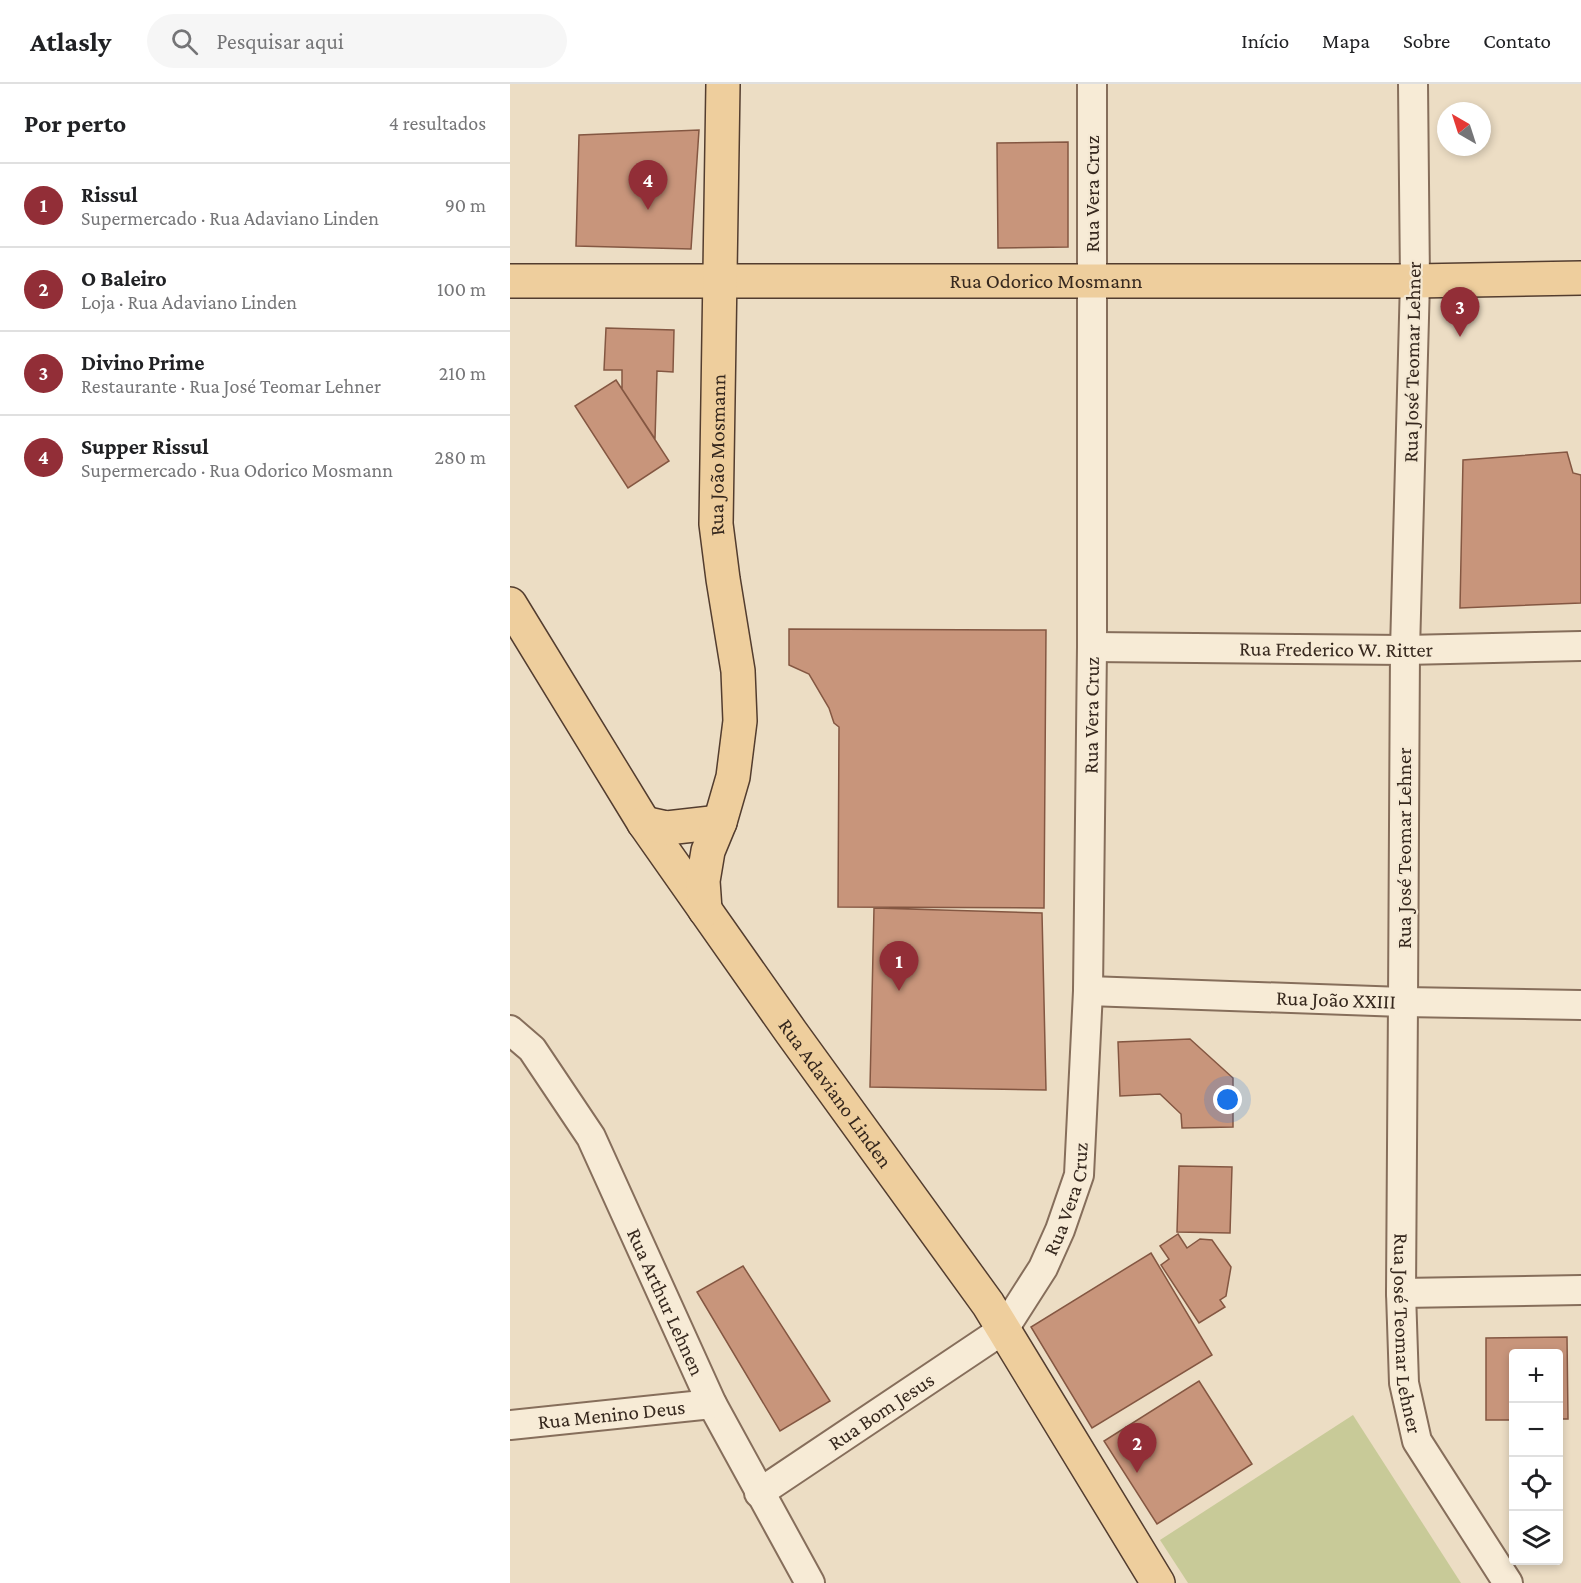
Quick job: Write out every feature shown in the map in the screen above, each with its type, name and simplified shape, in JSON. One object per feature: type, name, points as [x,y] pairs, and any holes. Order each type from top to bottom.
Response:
[{"type":"main road","name":"Rua João Mosmann","points":[[705,910],[703,881],[708,851],[720,822],[733,777],[740,720],[738,671],[716,524],[723,84]]},
{"type":"main road","name":"Rua Odorico Mosmann","points":[[510,281],[1415,281],[1581,278]]},
{"type":"main road","name":"Rua Adaviano Linden","points":[[510,604],[644,823],[1004,1329],[1158,1583]]},
{"type":"main road","points":[[644,823],[667,828],[720,822]]},
{"type":"street","name":"Rua Vera Cruz","points":[[1004,1329],[1043,1268],[1060,1230],[1079,1175],[1088,991],[1092,646],[1092,84]]},
{"type":"street","name":"Rua José Teomar Lehner","points":[[1413,84],[1415,281],[1405,650],[1401,1293],[1404,1383],[1418,1441],[1508,1583]]},
{"type":"street","name":"Rua Frederico W. Ritter","points":[[1092,646],[1405,650],[1581,646]]},
{"type":"street","name":"Rua João XXIII","points":[[1088,991],[1403,1002],[1581,1005]]},
{"type":"street","name":"Rua Arthur Lehnen","points":[[510,1030],[532,1049],[591,1137],[712,1404],[810,1583]]},
{"type":"street","points":[[1401,1293],[1581,1290]]},
{"type":"street","name":"Rua Bom Jesus","points":[[759,1493],[1004,1329]]},
{"type":"street","name":"Rua Menino Deus","points":[[510,1425],[712,1404]]},
{"type":"green space","points":[[1353,1415],[1461,1583],[1188,1583],[1160,1540]]},
{"type":"building","points":[[699,130],[691,249],[576,246],[579,135]]},
{"type":"building","points":[[1068,142],[1068,247],[998,248],[997,143]]},
{"type":"building","points":[[606,328],[674,330],[673,372],[657,371],[655,439],[622,389],[622,370],[604,370]]},
{"type":"building","points":[[616,380],[669,461],[628,488],[575,406]]},
{"type":"building","points":[[1567,452],[1573,473],[1581,475],[1581,603],[1460,608],[1463,460]]},
{"type":"building","points":[[789,629],[1046,630],[1044,908],[838,907],[839,727],[834,723],[829,708],[809,674],[789,665]]},
{"type":"building","points":[[874,908],[1042,913],[1046,1090],[870,1087]]},
{"type":"building","points":[[1190,1039],[1233,1078],[1233,1127],[1182,1128],[1181,1114],[1160,1094],[1120,1096],[1118,1042]]},
{"type":"building","points":[[1179,1166],[1232,1167],[1230,1233],[1177,1232]]},
{"type":"building","points":[[1178,1234],[1187,1248],[1200,1239],[1212,1240],[1231,1267],[1226,1296],[1220,1300],[1225,1307],[1199,1323],[1161,1265],[1169,1259],[1160,1246]]},
{"type":"building","points":[[1151,1253],[1212,1355],[1092,1428],[1031,1327]]},
{"type":"building","points":[[743,1266],[830,1401],[780,1431],[697,1292]]},
{"type":"building","points":[[1567,1337],[1568,1419],[1563,1419],[1563,1349],[1509,1349],[1509,1420],[1486,1420],[1486,1338]]},
{"type":"building","points":[[1199,1381],[1252,1464],[1157,1524],[1104,1441]]},
{"type":"place","name":"Supper Rissul","points":[[648,210]]},
{"type":"place","name":"Divino Prime","points":[[1460,337]]},
{"type":"place","name":"Rissul","points":[[899,991]]},
{"type":"place","name":"O Baleiro","points":[[1137,1473]]}]
